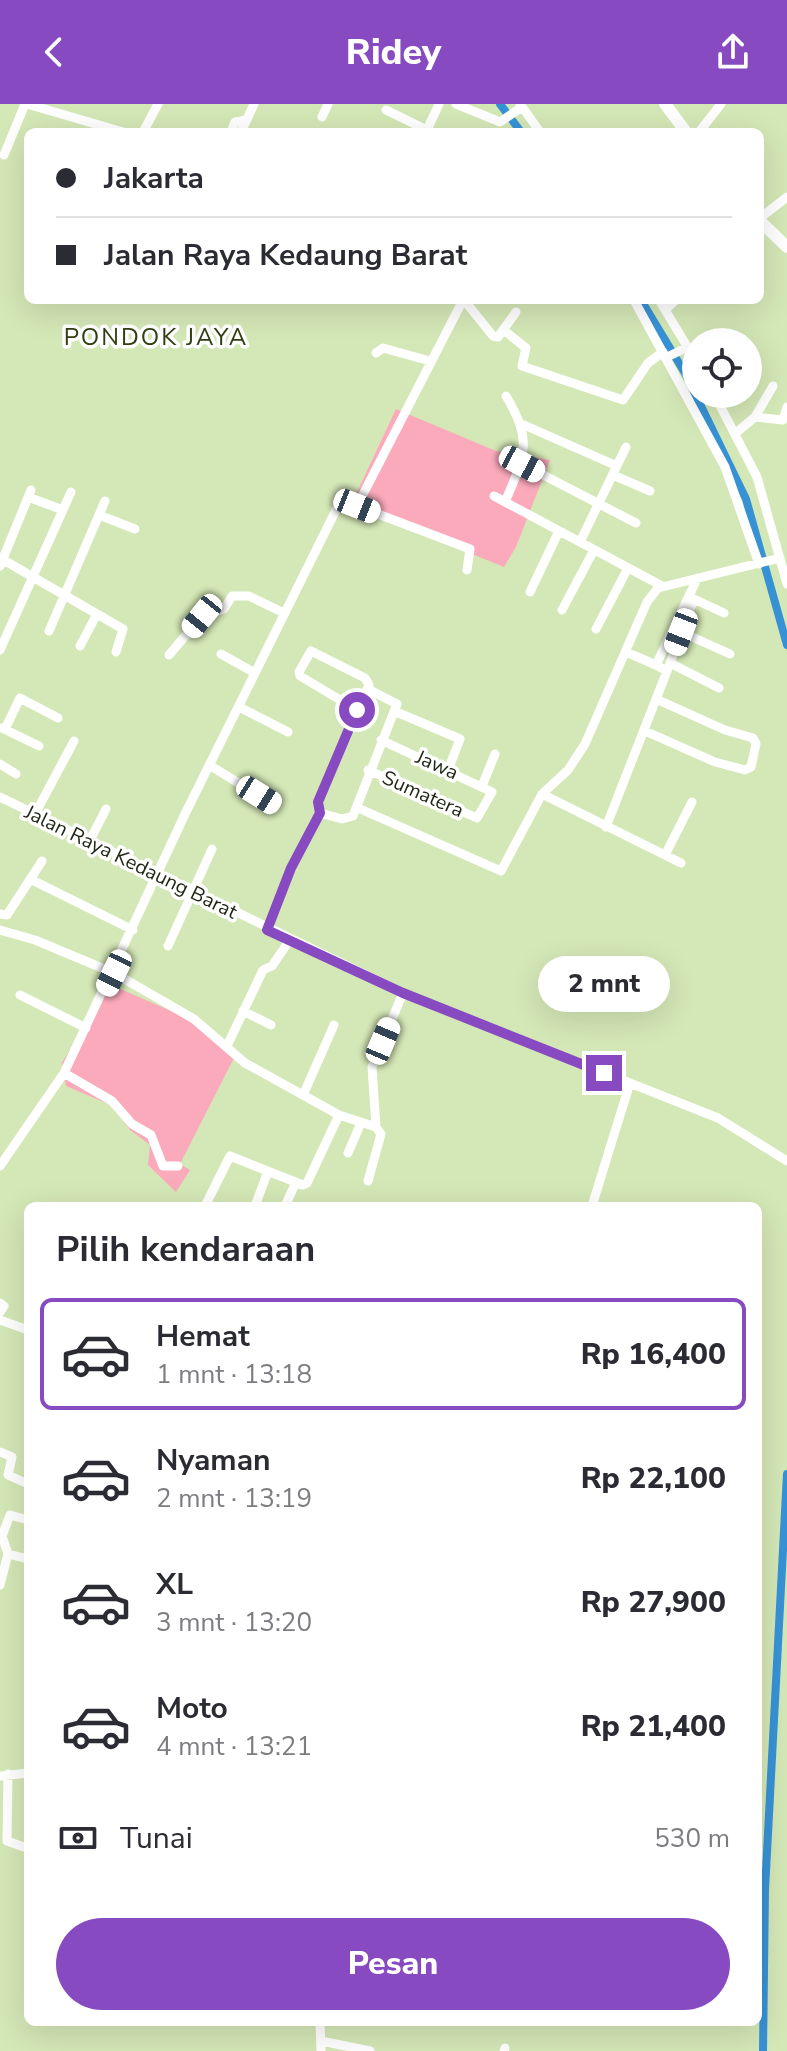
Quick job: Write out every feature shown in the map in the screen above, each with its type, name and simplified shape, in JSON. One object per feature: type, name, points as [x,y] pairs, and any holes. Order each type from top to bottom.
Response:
[{"type":"main road","points":[[665,104],[683,128]]},
{"type":"main road","points":[[764,224],[787,247]]},
{"type":"street","points":[[4,155],[26,104],[109,128]]},
{"type":"street","points":[[145,128],[158,104]]},
{"type":"street","points":[[243,128],[254,104]]},
{"type":"street","points":[[322,117],[328,104]]},
{"type":"street","points":[[427,128],[439,104]]},
{"type":"street","points":[[456,104],[503,120]]},
{"type":"street","points":[[702,128],[721,104]]},
{"type":"street","points":[[503,120],[519,107],[537,128]]},
{"type":"street","points":[[386,110],[420,128]]},
{"type":"street","points":[[233,128],[235,122],[247,120]]},
{"type":"street","points":[[503,120],[506,128]]},
{"type":"street","points":[[764,217],[787,197]]},
{"type":"street","points":[[357,506],[462,304]]},
{"type":"street","points":[[467,304],[493,336],[498,337],[516,312]]},
{"type":"street","points":[[636,304],[667,355],[725,467],[760,564]]},
{"type":"street","points":[[661,304],[682,339]]},
{"type":"street","points":[[665,310],[672,304]]},
{"type":"street","points":[[505,331],[526,348],[522,366],[623,400],[648,363],[682,350]]},
{"type":"street","points":[[376,353],[383,348],[430,361]]},
{"type":"street","points":[[737,432],[755,417],[773,386]]},
{"type":"street","points":[[506,396],[524,425],[650,491]]},
{"type":"street","points":[[755,417],[783,420],[787,407]]},
{"type":"street","points":[[722,408],[757,477],[787,584]]},
{"type":"street","points":[[505,502],[522,464],[524,425]]},
{"type":"street","points":[[580,542],[626,447]]},
{"type":"street","points":[[522,464],[636,523]]},
{"type":"street","points":[[1,644],[71,492]]},
{"type":"street","points":[[63,510],[30,494],[1,561],[124,630],[116,652]]},
{"type":"street","points":[[494,496],[662,586]]},
{"type":"street","points":[[49,631],[105,501]]},
{"type":"street","points":[[0,1166],[64,1073],[114,973],[209,765],[338,506],[357,506],[470,549],[467,570]]},
{"type":"street","points":[[99,515],[135,529]]},
{"type":"street","points":[[530,592],[559,531]]},
{"type":"street","points":[[562,610],[594,550]]},
{"type":"street","points":[[358,808],[501,871],[542,794],[568,770],[585,744],[647,602],[662,586],[778,558]]},
{"type":"street","points":[[596,629],[628,568]]},
{"type":"street","points":[[606,827],[645,731],[699,579]]},
{"type":"street","points":[[656,665],[699,579]]},
{"type":"street","points":[[169,655],[202,616],[224,609],[232,596],[249,596],[284,613]]},
{"type":"street","points":[[694,599],[724,613]]},
{"type":"street","points":[[80,646],[97,614]]},
{"type":"street","points":[[681,632],[730,654]]},
{"type":"street","points":[[267,930],[291,868],[320,813],[318,802],[368,689],[365,678],[311,651],[299,672],[300,676],[357,710]]},
{"type":"street","points":[[626,652],[719,688]]},
{"type":"street","points":[[221,654],[255,673]]},
{"type":"street","points":[[320,813],[342,819],[353,816],[358,808],[368,770],[394,711],[395,700],[368,689]]},
{"type":"street","points":[[39,746],[2,728],[20,698],[58,718]]},
{"type":"street","points":[[645,731],[715,762],[745,770],[751,767],[756,744],[753,738],[725,730],[656,699]]},
{"type":"street","points":[[239,707],[288,732]]},
{"type":"street","points":[[394,711],[461,740],[448,770]]},
{"type":"street","name":"Jawa","points":[[381,740],[487,788]]},
{"type":"street","points":[[35,814],[74,741]]},
{"type":"street","points":[[487,788],[495,754]]},
{"type":"street","points":[[0,764],[16,774]]},
{"type":"street","points":[[209,765],[273,804]]},
{"type":"street","name":"Sumatera","points":[[368,770],[479,818],[487,788]]},
{"type":"street","points":[[542,794],[681,863]]},
{"type":"street","name":"Jalan Raya Kedaung Barat","points":[[0,797],[159,872],[289,941],[403,993],[718,1118],[787,1161]]},
{"type":"street","points":[[665,855],[692,802]]},
{"type":"street","points":[[90,840],[106,809]]},
{"type":"street","points":[[168,946],[212,849]]},
{"type":"street","points":[[0,914],[7,915],[42,861]]},
{"type":"street","points":[[30,879],[133,930]]},
{"type":"street","points":[[0,930],[35,940],[114,973],[194,1019],[245,1063],[339,1115],[376,1127]]},
{"type":"street","points":[[227,1046],[263,970],[272,966],[289,941]]},
{"type":"street","points":[[368,1181],[381,1135],[376,1127],[372,1067],[403,993]]},
{"type":"street","points":[[20,995],[86,1028]]},
{"type":"street","points":[[243,1011],[271,1025]]},
{"type":"street","points":[[304,1093],[334,1025]]},
{"type":"street","points":[[64,1073],[112,1101],[132,1124],[151,1135],[163,1166],[178,1166]]},
{"type":"street","points":[[593,1202],[630,1083]]},
{"type":"street","points":[[207,1202],[230,1156],[303,1185],[310,1178],[339,1115]]},
{"type":"street","points":[[348,1153],[361,1123]]},
{"type":"street","points":[[256,1202],[268,1171]]},
{"type":"street","points":[[287,1202],[296,1182]]},
{"type":"street","points":[[0,1303],[4,1306],[0,1312]]},
{"type":"street","points":[[0,1320],[24,1329]]},
{"type":"street","points":[[0,1452],[12,1457],[8,1475],[24,1482]]},
{"type":"street","points":[[0,1585],[4,1550],[2,1536],[10,1514],[24,1519]]},
{"type":"street","points":[[4,1550],[24,1558]]},
{"type":"street","points":[[24,1773],[4,1775],[7,1841],[24,1847]]},
{"type":"street","points":[[320,2026],[321,2046],[370,2051]]},
{"type":"shaded area","points":[[396,409],[496,451],[550,460],[516,547],[504,567],[351,505]]},
{"type":"shaded area","points":[[109,984],[196,1022],[234,1058],[180,1164],[190,1170],[176,1192],[148,1165],[150,1145],[130,1130],[113,1106],[66,1086],[62,1063]]},
{"type":"waterway","points":[[500,104],[518,128]]},
{"type":"waterway","points":[[643,304],[685,373],[746,499],[787,645]]},
{"type":"waterway","points":[[763,2051],[765,1890],[787,1474]]},
{"type":"district","name":"PONDOK JAYA","points":[[156,337]]},
{"type":"route","points":[[357,710],[318,802],[320,813],[291,868],[267,930],[403,993],[604,1073]]}]
